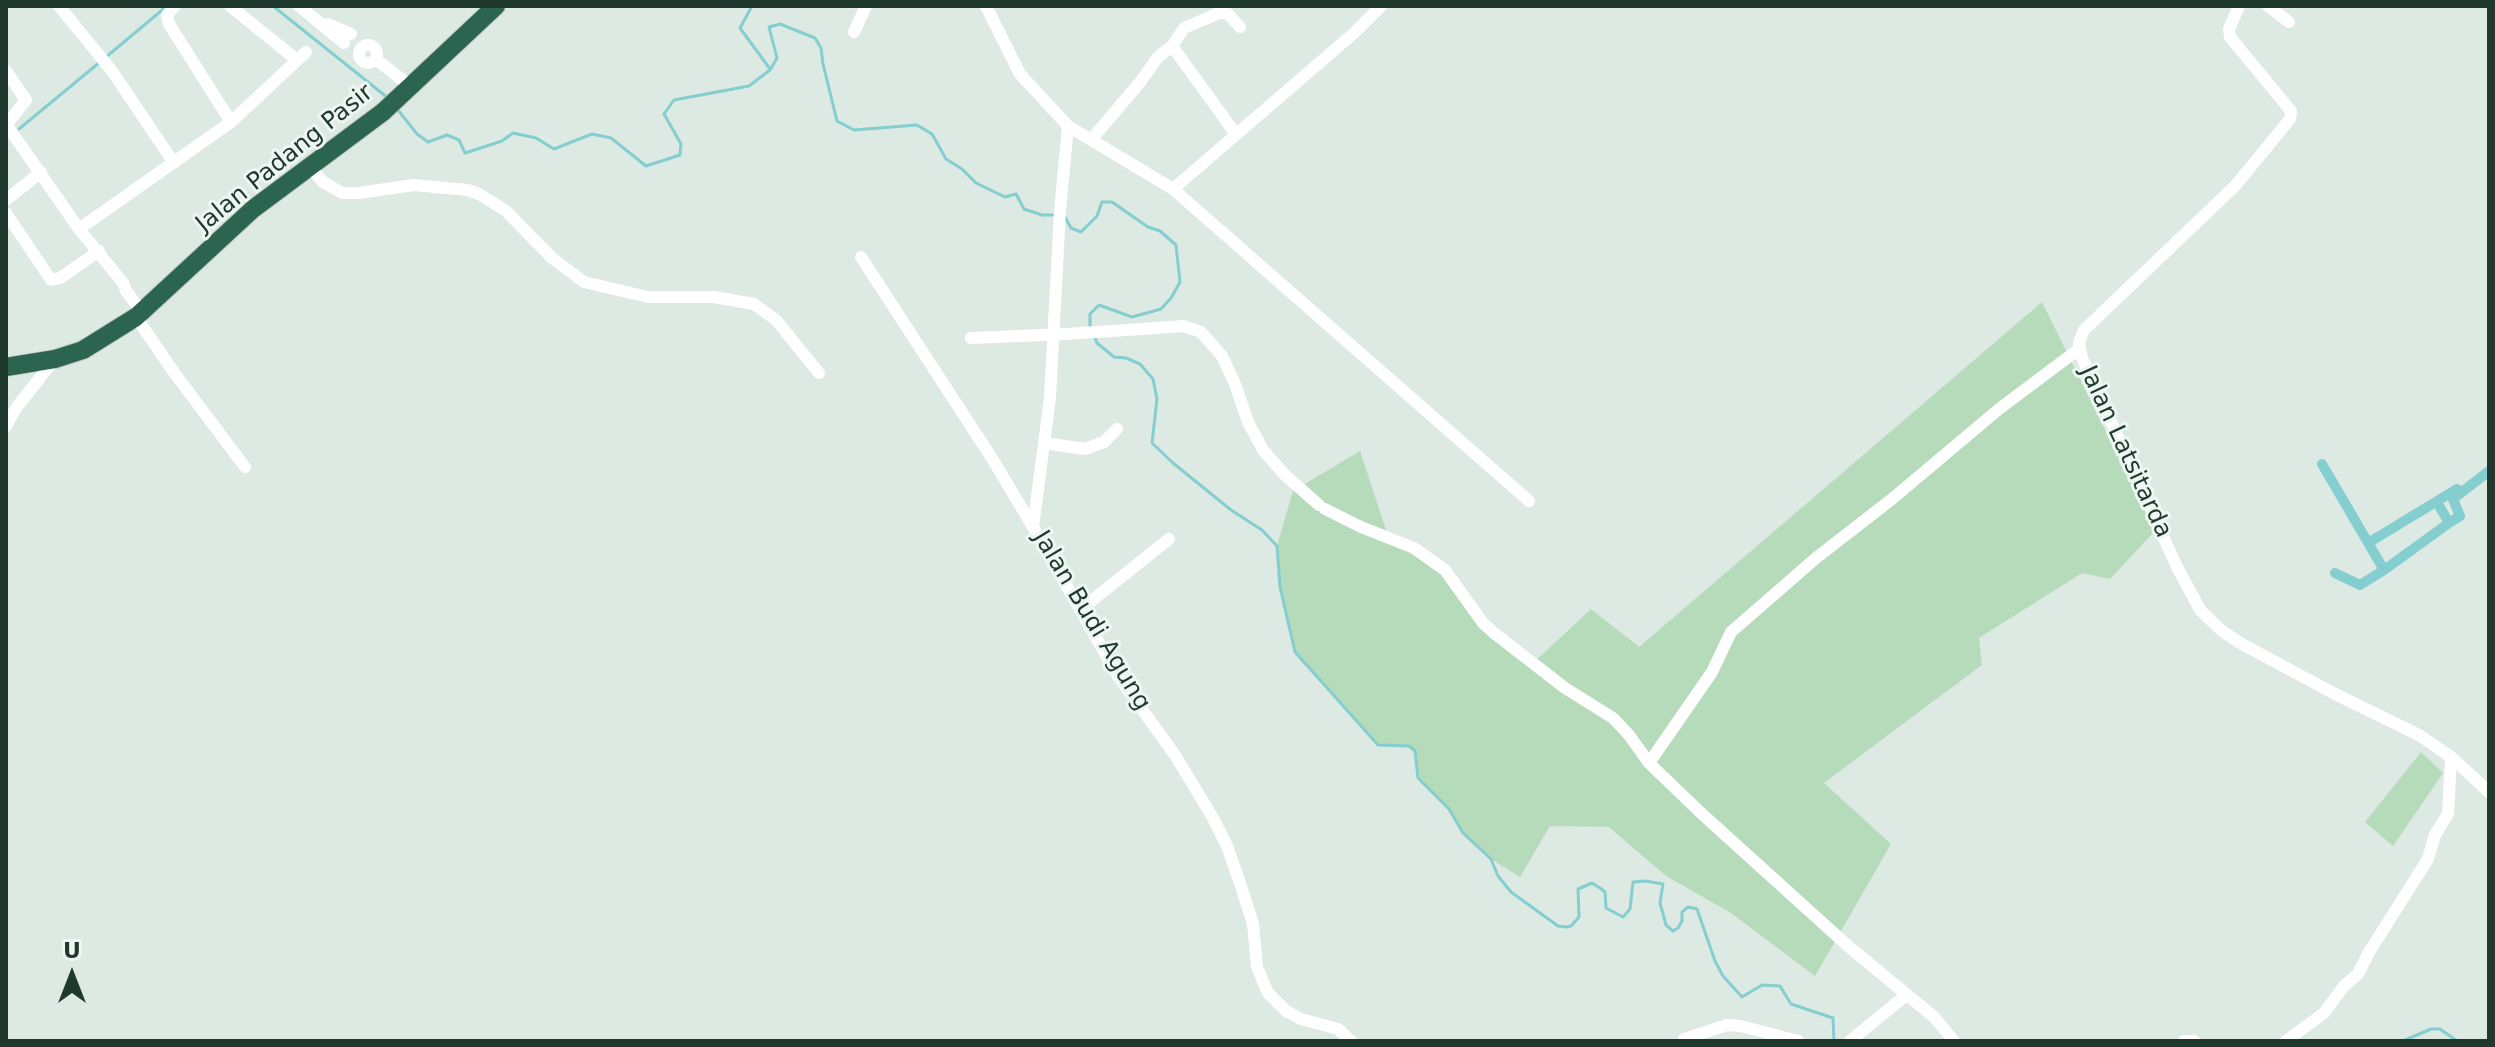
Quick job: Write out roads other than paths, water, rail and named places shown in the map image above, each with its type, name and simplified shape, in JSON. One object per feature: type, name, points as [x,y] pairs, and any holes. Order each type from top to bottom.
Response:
[{"type":"highway","name":"Jalan Padang Pasir","points":[[6,367],[55,359],[89,347],[139,314],[245,216],[383,112],[496,6]]},
{"type":"street","points":[[59,6],[102,58],[174,163]]},
{"type":"street","points":[[175,6],[167,15],[169,24],[231,122]]},
{"type":"street","points":[[79,229],[231,122],[301,56],[230,6]]},
{"type":"street","points":[[299,6],[355,44],[366,63],[376,59],[407,91]]},
{"type":"street","points":[[854,32],[866,6]]},
{"type":"street","points":[[986,6],[1020,74],[1068,126],[1173,189],[1529,501]]},
{"type":"street","points":[[1173,189],[1354,33],[1381,6]]},
{"type":"street","name":"Jalan Latsitarda","points":[[2239,6],[2230,25],[2230,37],[2289,108],[2290,119],[2235,186],[2084,330],[2079,349],[2178,569],[2201,611],[2240,643],[2419,735],[2451,757],[2489,792]]},
{"type":"street","points":[[2268,6],[2289,22]]},
{"type":"street","points":[[1091,140],[1184,28],[1219,13],[1227,13],[1240,27]]},
{"type":"street","points":[[1172,46],[1235,133]]},
{"type":"street","points":[[6,71],[26,100],[6,124],[95,251],[124,284],[173,371],[245,467]]},
{"type":"street","name":"Jalan Budi Agung","points":[[1068,126],[1060,211],[1055,335],[1033,527],[1118,676],[1175,755],[1213,818],[1227,846],[1253,924],[1257,967],[1268,993],[1286,1011],[1301,1019],[1338,1029],[1351,1041]]},
{"type":"street","points":[[310,167],[336,190],[358,193],[414,185],[468,190],[479,194],[506,211],[529,231],[552,258],[584,282],[648,297],[714,297],[754,304],[776,320],[819,373]]},
{"type":"street","points":[[6,200],[41,172]]},
{"type":"street","points":[[6,213],[52,280],[60,278],[95,251]]},
{"type":"street","points":[[861,257],[1033,527]]},
{"type":"street","points":[[971,338],[1183,326],[1204,334],[1229,370],[1248,422],[1263,450],[1285,475],[1322,507],[1427,555],[1445,570],[1483,623],[1565,688],[1613,718],[1649,763],[1905,996],[1934,1017],[1954,1041]]},
{"type":"street","points":[[1649,763],[1712,672],[1731,632],[1816,558],[1999,409],[2079,349]]},
{"type":"street","points":[[6,426],[16,408],[55,359]]},
{"type":"street","points":[[1044,443],[1085,449],[1104,442],[1117,429]]},
{"type":"street","points":[[1080,610],[1169,539]]},
{"type":"street","points":[[2286,1041],[2324,1013],[2344,986],[2358,974],[2428,859],[2432,841],[2448,814],[2451,757]]},
{"type":"street","points":[[1850,1041],[1905,996]]},
{"type":"street","points":[[1684,1039],[1727,1025],[1798,1041]]},
{"type":"street","points":[[2184,1041],[2194,1041]]},
{"type":"waterway","points":[[106,57],[167,6]]},
{"type":"waterway","points":[[273,6],[388,98]]},
{"type":"waterway","points":[[752,6],[740,28],[770,69]]},
{"type":"waterway","points":[[398,110],[417,134],[428,142],[447,135],[459,140],[465,153],[502,141],[513,133],[536,138],[554,149],[592,134],[611,138],[646,166],[680,155],[681,144],[664,114],[674,100],[749,86],[770,70],[777,58],[769,27],[780,24],[815,38],[821,48],[837,121],[854,130],[917,125],[932,134],[946,159],[976,183],[1005,197],[1016,194],[1024,209],[1042,215],[1057,215]]},
{"type":"waterway","points":[[19,129],[100,62]]},
{"type":"waterway","points":[[1065,217],[1071,228],[1081,232],[1097,216],[1102,202],[1112,202],[1148,227],[1160,231],[1176,245],[1180,282],[1161,309],[1132,317],[1099,305],[1090,314],[1090,327]]},
{"type":"waterway","points":[[1095,338],[1114,357],[1140,364],[1153,379],[1157,399],[1152,443],[1231,510],[1262,530],[1277,546],[1280,587],[1295,652],[1378,745],[1409,746],[1415,751],[1418,778],[1449,809],[1463,833],[1491,859],[1498,876],[1511,892],[1558,926],[1566,927],[1579,917],[1578,889],[1592,883],[1605,892],[1606,908],[1623,917],[1630,909],[1633,882],[1663,884],[1660,903],[1666,925],[1673,931],[1682,921],[1682,912],[1688,907],[1697,909],[1715,961],[1723,976],[1742,997],[1762,985],[1780,986],[1791,1004],[1833,1018],[1834,1041]]},
{"type":"waterway","points":[[2322,464],[2384,570],[2360,585],[2335,573]]},
{"type":"waterway","points":[[2449,523],[2460,516],[2453,499],[2489,471]]},
{"type":"waterway","points":[[2368,543],[2457,489]]},
{"type":"waterway","points":[[2384,570],[2449,523],[2437,502]]},
{"type":"waterway","points":[[2403,1041],[2431,1029],[2440,1029],[2457,1041]]}]
